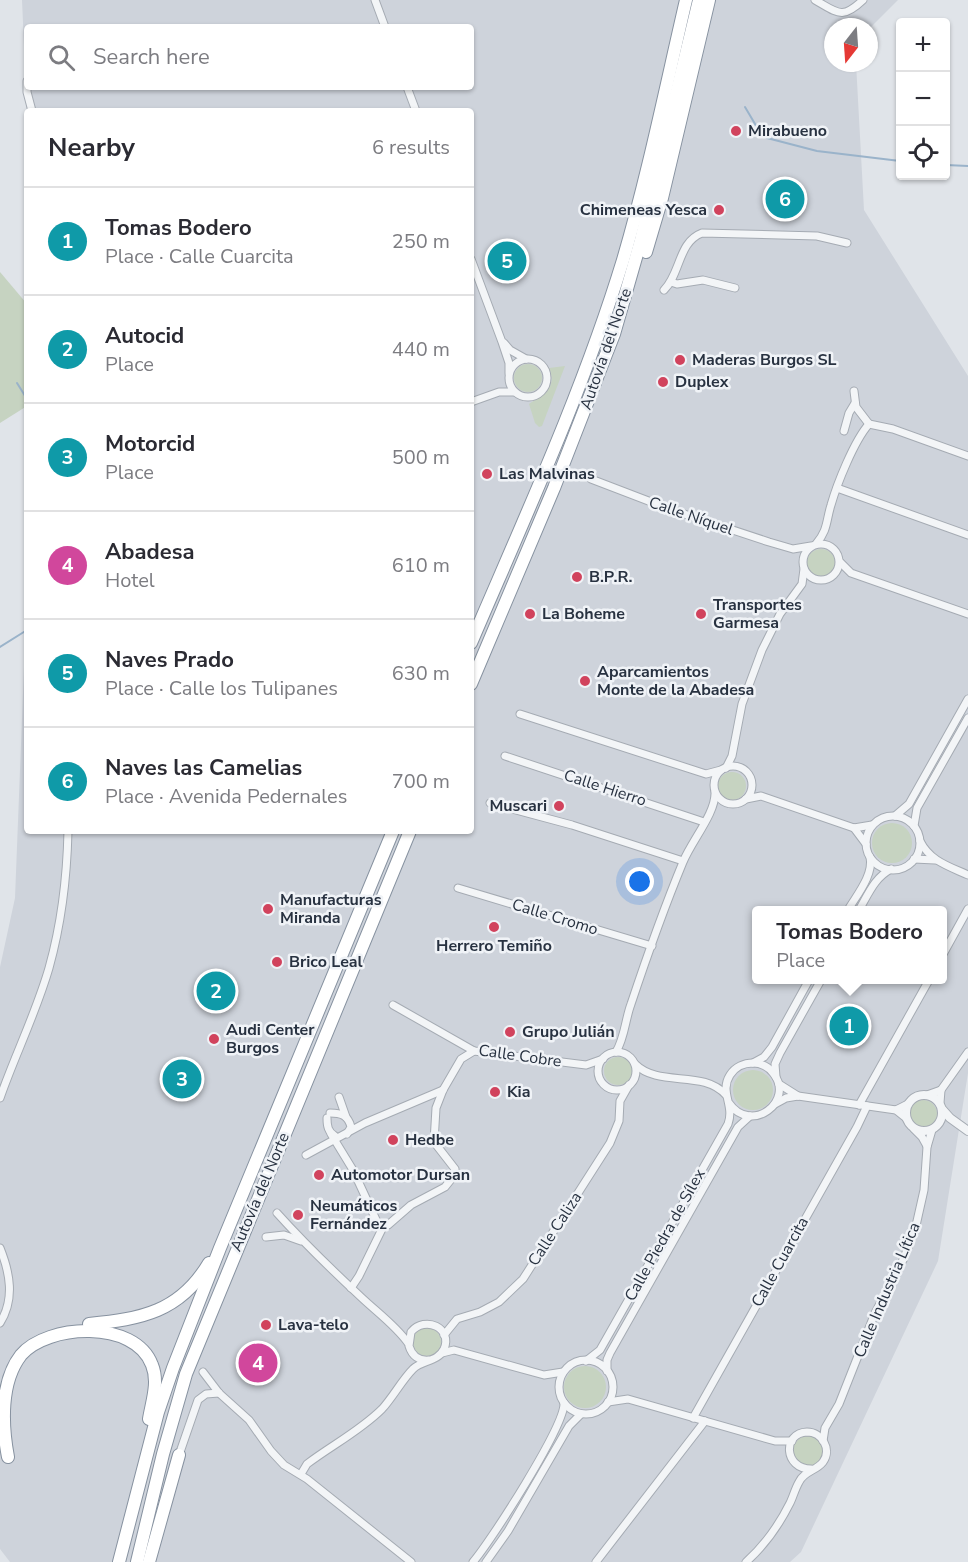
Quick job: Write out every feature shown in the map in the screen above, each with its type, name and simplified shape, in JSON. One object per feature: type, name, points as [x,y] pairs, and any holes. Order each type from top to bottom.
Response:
[{"type":"highway","name":"Autovía del Norte","points":[[474,636],[529,508],[600,329],[629,237],[686,0]]},
{"type":"highway","name":"Autovía del Norte","points":[[474,676],[554,488],[614,334],[641,240],[699,0]]},
{"type":"highway","points":[[614,334],[635,285],[662,198],[709,0]]},
{"type":"highway","name":"Autovía del Norte","points":[[119,1562],[170,1376],[392,834]]},
{"type":"highway","name":"Autovía del Norte","points":[[137,1562],[163,1454],[186,1374],[409,834]]},
{"type":"highway","points":[[0,1382],[9,1360],[20,1347],[39,1333],[62,1328],[128,1321],[170,1304],[185,1293],[202,1274],[230,1225]]},
{"type":"highway","points":[[8,1457],[4,1420],[6,1394],[12,1369],[21,1356],[35,1343],[85,1332],[112,1333],[130,1340],[140,1346],[152,1365],[155,1390],[147,1428],[149,1447]]},
{"type":"highway","points":[[149,1562],[179,1455]]},
{"type":"street","points":[[375,0],[384,24]]},
{"type":"street","points":[[815,0],[836,12],[846,13],[863,0]]},
{"type":"street","points":[[27,90],[31,108]]},
{"type":"street","points":[[408,90],[415,108]]},
{"type":"street","points":[[664,290],[671,282],[691,238],[702,233],[817,236],[847,243]]},
{"type":"street","points":[[474,266],[509,363],[512,388],[516,393]]},
{"type":"street","points":[[671,282],[676,284],[703,280],[735,288]]},
{"type":"street","points":[[474,401],[509,391],[522,396],[535,396],[544,387],[546,381],[544,368],[540,363],[526,359],[510,350],[502,342]]},
{"type":"street","points":[[492,394],[504,382],[515,364],[526,359]]},
{"type":"street","points":[[854,391],[855,403],[869,424],[893,429],[968,456]]},
{"type":"street","points":[[844,431],[849,413],[855,403]]},
{"type":"street","points":[[616,1052],[622,1042],[630,1007],[683,861],[714,808],[715,779],[732,756],[742,704],[762,650],[780,614],[801,584],[803,556],[825,533],[837,488],[869,424]]},
{"type":"street","name":"Calle Níquel","points":[[591,479],[672,510],[793,549],[813,545]]},
{"type":"street","points":[[837,488],[968,535]]},
{"type":"street","points":[[825,533],[840,561],[850,573]]},
{"type":"street","points":[[813,545],[824,544],[832,547]]},
{"type":"street","points":[[793,549],[799,555],[803,568],[810,576],[818,580]]},
{"type":"street","points":[[834,575],[840,561]]},
{"type":"street","points":[[801,584],[850,573],[968,614]]},
{"type":"street","points":[[895,816],[909,804],[968,699]]},
{"type":"street","points":[[520,714],[706,774],[737,766],[744,769]]},
{"type":"street","points":[[968,718],[917,808],[914,826],[926,853],[935,860],[968,875]]},
{"type":"street","name":"Calle Hierro","points":[[505,756],[704,822]]},
{"type":"street","points":[[732,756],[749,774],[752,784],[761,796]]},
{"type":"street","points":[[706,774],[722,801],[730,804]]},
{"type":"street","points":[[746,799],[751,792],[752,784]]},
{"type":"street","points":[[714,808],[761,796],[854,828],[872,825],[887,816],[902,818],[914,826]]},
{"type":"street","points":[[489,803],[572,825],[683,861]]},
{"type":"street","points":[[866,844],[868,831],[872,825]]},
{"type":"street","points":[[850,906],[870,869],[866,844],[854,828]]},
{"type":"street","points":[[0,1098],[49,967],[60,914],[68,834]]},
{"type":"street","points":[[914,860],[919,840]]},
{"type":"street","points":[[869,855],[882,867],[891,869]]},
{"type":"street","points":[[861,906],[883,873],[903,867],[914,860],[935,860]]},
{"type":"street","name":"Calle Cromo","points":[[458,888],[652,946]]},
{"type":"street","points":[[947,947],[968,909]]},
{"type":"street","points":[[622,1042],[634,1064],[648,1074],[714,1084],[730,1076],[740,1066],[764,1058],[808,984]]},
{"type":"street","points":[[775,1104],[779,1093],[775,1064],[819,984]]},
{"type":"street","name":"Calle Cuarcita","points":[[693,1418],[857,1127],[863,1105],[927,984]]},
{"type":"street","name":"Calle Cobre","points":[[393,1005],[474,1051],[586,1065],[603,1059]]},
{"type":"street","points":[[351,1288],[383,1227],[411,1205],[445,1186],[453,1177],[455,1169],[434,1142],[436,1108],[443,1090],[461,1059],[474,1051]]},
{"type":"street","points":[[620,1101],[603,1083],[599,1075],[599,1068],[603,1059],[610,1054],[616,1052],[628,1055]]},
{"type":"street","points":[[896,1110],[908,1104],[916,1096],[941,1090],[968,1052]]},
{"type":"street","points":[[753,1063],[768,1067],[778,1080],[798,1096]]},
{"type":"street","points":[[631,1083],[636,1074],[634,1064]]},
{"type":"street","name":"Calle Cobre","points":[[586,1065],[599,1075]]},
{"type":"street","points":[[610,1088],[620,1089],[648,1074]]},
{"type":"street","points":[[728,1099],[726,1085],[730,1076]]},
{"type":"street","name":"Calle Caliza","points":[[434,1325],[451,1324],[457,1319],[480,1312],[499,1302],[523,1279],[610,1143],[619,1121],[620,1101],[631,1083]]},
{"type":"street","points":[[714,1084],[740,1113],[750,1116],[765,1113],[786,1098],[798,1096],[896,1110],[922,1137],[927,1147]]},
{"type":"street","points":[[306,1155],[334,1137],[346,1135],[365,1123],[443,1090]]},
{"type":"street","points":[[940,1123],[941,1090]]},
{"type":"street","points":[[927,1095],[934,1098],[950,1118],[965,1129]]},
{"type":"street","points":[[339,1097],[351,1127],[346,1135]]},
{"type":"street","points":[[422,1099],[430,1101],[436,1108]]},
{"type":"street","name":"Calle Piedra de Sílex","points":[[586,1361],[600,1350],[717,1143],[731,1115],[728,1099]]},
{"type":"street","points":[[906,1118],[908,1104]]},
{"type":"street","points":[[365,1123],[356,1124],[340,1113],[328,1116],[327,1127],[353,1170],[378,1224],[383,1227]]},
{"type":"street","name":"Calle Piedra de Sílex","points":[[607,1371],[607,1360],[610,1353],[738,1127],[750,1116]]},
{"type":"street","points":[[914,1129],[921,1132],[932,1130],[940,1123],[950,1123],[965,1129]]},
{"type":"street","name":"Calle Industria Lítica","points":[[824,1441],[825,1428],[839,1404],[872,1321],[903,1260],[915,1230],[924,1190],[927,1147],[932,1130]]},
{"type":"street","points":[[277,1213],[302,1242],[383,1318],[398,1329],[413,1355],[413,1370]]},
{"type":"street","points":[[266,1237],[284,1235],[302,1242]]},
{"type":"street","points":[[0,1248],[8,1272],[10,1300],[0,1323]]},
{"type":"street","points":[[398,1329],[425,1324],[434,1325],[454,1350]]},
{"type":"street","points":[[442,1353],[445,1346],[444,1336],[451,1324]]},
{"type":"street","points":[[408,1343],[411,1332],[416,1327]]},
{"type":"street","points":[[301,1474],[307,1464],[369,1420],[413,1370],[442,1353],[454,1350],[544,1375],[563,1372],[573,1364],[586,1361],[596,1363],[607,1371],[612,1386],[628,1399],[778,1442],[792,1441]]},
{"type":"street","points":[[413,1355],[419,1359],[429,1360]]},
{"type":"street","points":[[203,1372],[219,1393],[249,1420],[276,1458],[301,1474],[411,1562]]},
{"type":"street","points":[[559,1390],[563,1372]]},
{"type":"street","points":[[544,1375],[559,1390],[564,1403],[581,1414]]},
{"type":"street","points":[[608,1402],[612,1386]]},
{"type":"street","points":[[179,1455],[198,1400],[206,1394],[219,1393]]},
{"type":"street","points":[[486,1562],[508,1532],[568,1426],[581,1414],[598,1411],[608,1402],[628,1399]]},
{"type":"street","points":[[473,1562],[508,1512],[560,1421],[564,1403]]},
{"type":"street","points":[[596,1562],[705,1421]]},
{"type":"street","points":[[789,1452],[792,1441],[800,1434],[825,1428]]},
{"type":"street","points":[[746,1562],[770,1537],[789,1505],[799,1482],[825,1458],[824,1441],[811,1432]]},
{"type":"street","points":[[778,1442],[789,1452],[796,1465],[799,1482]]},
{"type":"street","points":[[796,1465],[811,1469]]},
{"type":"shaded area","points":[[22,0],[898,0],[878,20],[878,18],[824,18],[824,72],[856,72],[864,210],[968,376],[968,1073],[938,1261],[801,1552],[790,1562],[10,1562],[0,1549],[0,967],[15,898],[24,668],[24,834],[474,834],[474,108],[27,108],[26,90],[474,90],[474,24],[24,24],[24,46]]},
{"type":"green space","points":[[0,272],[24,300],[24,408],[0,423]]},
{"type":"green space","points":[[528,364],[538,368],[542,378],[538,388],[528,392],[518,388],[514,378],[518,368]]},
{"type":"green space","points":[[565,366],[542,426],[539,427],[535,423],[529,404],[550,386],[552,381],[549,368]]},
{"type":"green space","points":[[821,549],[831,553],[835,563],[831,573],[821,577],[811,573],[807,563],[811,553]]},
{"type":"green space","points":[[732,772],[742,776],[746,786],[742,796],[732,800],[722,796],[718,786],[722,776]]},
{"type":"green space","points":[[892,823],[900,824],[906,829],[911,835],[911,851],[906,857],[900,862],[892,863],[884,862],[878,857],[873,851],[872,843],[873,835],[878,829],[884,824]]},
{"type":"green space","points":[[618,1057],[628,1061],[632,1071],[628,1081],[618,1085],[608,1081],[604,1071],[608,1061]]},
{"type":"green space","points":[[753,1070],[761,1071],[767,1076],[772,1082],[772,1098],[767,1104],[761,1109],[753,1110],[745,1109],[739,1104],[734,1098],[733,1090],[734,1082],[739,1076],[745,1071]]},
{"type":"green space","points":[[923,1100],[933,1104],[937,1114],[933,1124],[923,1128],[913,1124],[909,1114],[913,1104]]},
{"type":"green space","points":[[427,1328],[437,1332],[441,1342],[437,1352],[427,1356],[417,1352],[413,1342],[417,1332]]},
{"type":"green space","points":[[585,1366],[600,1372],[606,1387],[600,1402],[585,1408],[570,1402],[564,1387],[570,1372]]},
{"type":"green space","points":[[808,1436],[818,1441],[823,1451],[818,1461],[808,1466],[798,1461],[793,1451],[798,1441]]},
{"type":"waterway","points":[[745,107],[758,129],[767,138],[817,151],[896,161]]},
{"type":"waterway","points":[[950,165],[968,166]]},
{"type":"waterway","points":[[17,383],[24,394]]},
{"type":"waterway","points":[[0,647],[24,632]]},
{"type":"place","name":"Mirabueno","points":[[736,131]]},
{"type":"place","name":"Naves las Camelias","points":[[785,199]]},
{"type":"place","name":"Chimeneas Yesca","points":[[719,210]]},
{"type":"place","name":"Naves Prado","points":[[507,261]]},
{"type":"place","name":"Maderas Burgos SL","points":[[680,360]]},
{"type":"place","name":"Duplex","points":[[663,382]]},
{"type":"place","name":"Las Malvinas","points":[[487,474]]},
{"type":"place","name":"B.P.R.","points":[[577,577]]},
{"type":"place","name":"La Boheme","points":[[530,614]]},
{"type":"place","name":"Transportes Garmesa","points":[[701,614]]},
{"type":"place","name":"Aparcamientos Monte de la Abadesa","points":[[585,681]]},
{"type":"place","name":"Muscari","points":[[559,806]]},
{"type":"place","name":"Manufacturas Miranda","points":[[268,909]]},
{"type":"place","name":"Herrero Temiño","points":[[494,927]]},
{"type":"place","name":"Brico Leal","points":[[277,962]]},
{"type":"place","name":"Autocid","points":[[216,991]]},
{"type":"place","name":"Tomas Bodero","points":[[849,1026]]},
{"type":"place","name":"Grupo Julián","points":[[510,1032]]},
{"type":"place","name":"Audi Center Burgos","points":[[214,1039]]},
{"type":"place","name":"Motorcid","points":[[182,1079]]},
{"type":"place","name":"Kia","points":[[495,1092]]},
{"type":"place","name":"Hedbe","points":[[393,1140]]},
{"type":"place","name":"Automotor Dursan","points":[[319,1175]]},
{"type":"place","name":"Neumáticos Fernández","points":[[298,1215]]},
{"type":"place","name":"Lava-telo","points":[[266,1325]]},
{"type":"place","name":"Abadesa","points":[[258,1363]]}]
